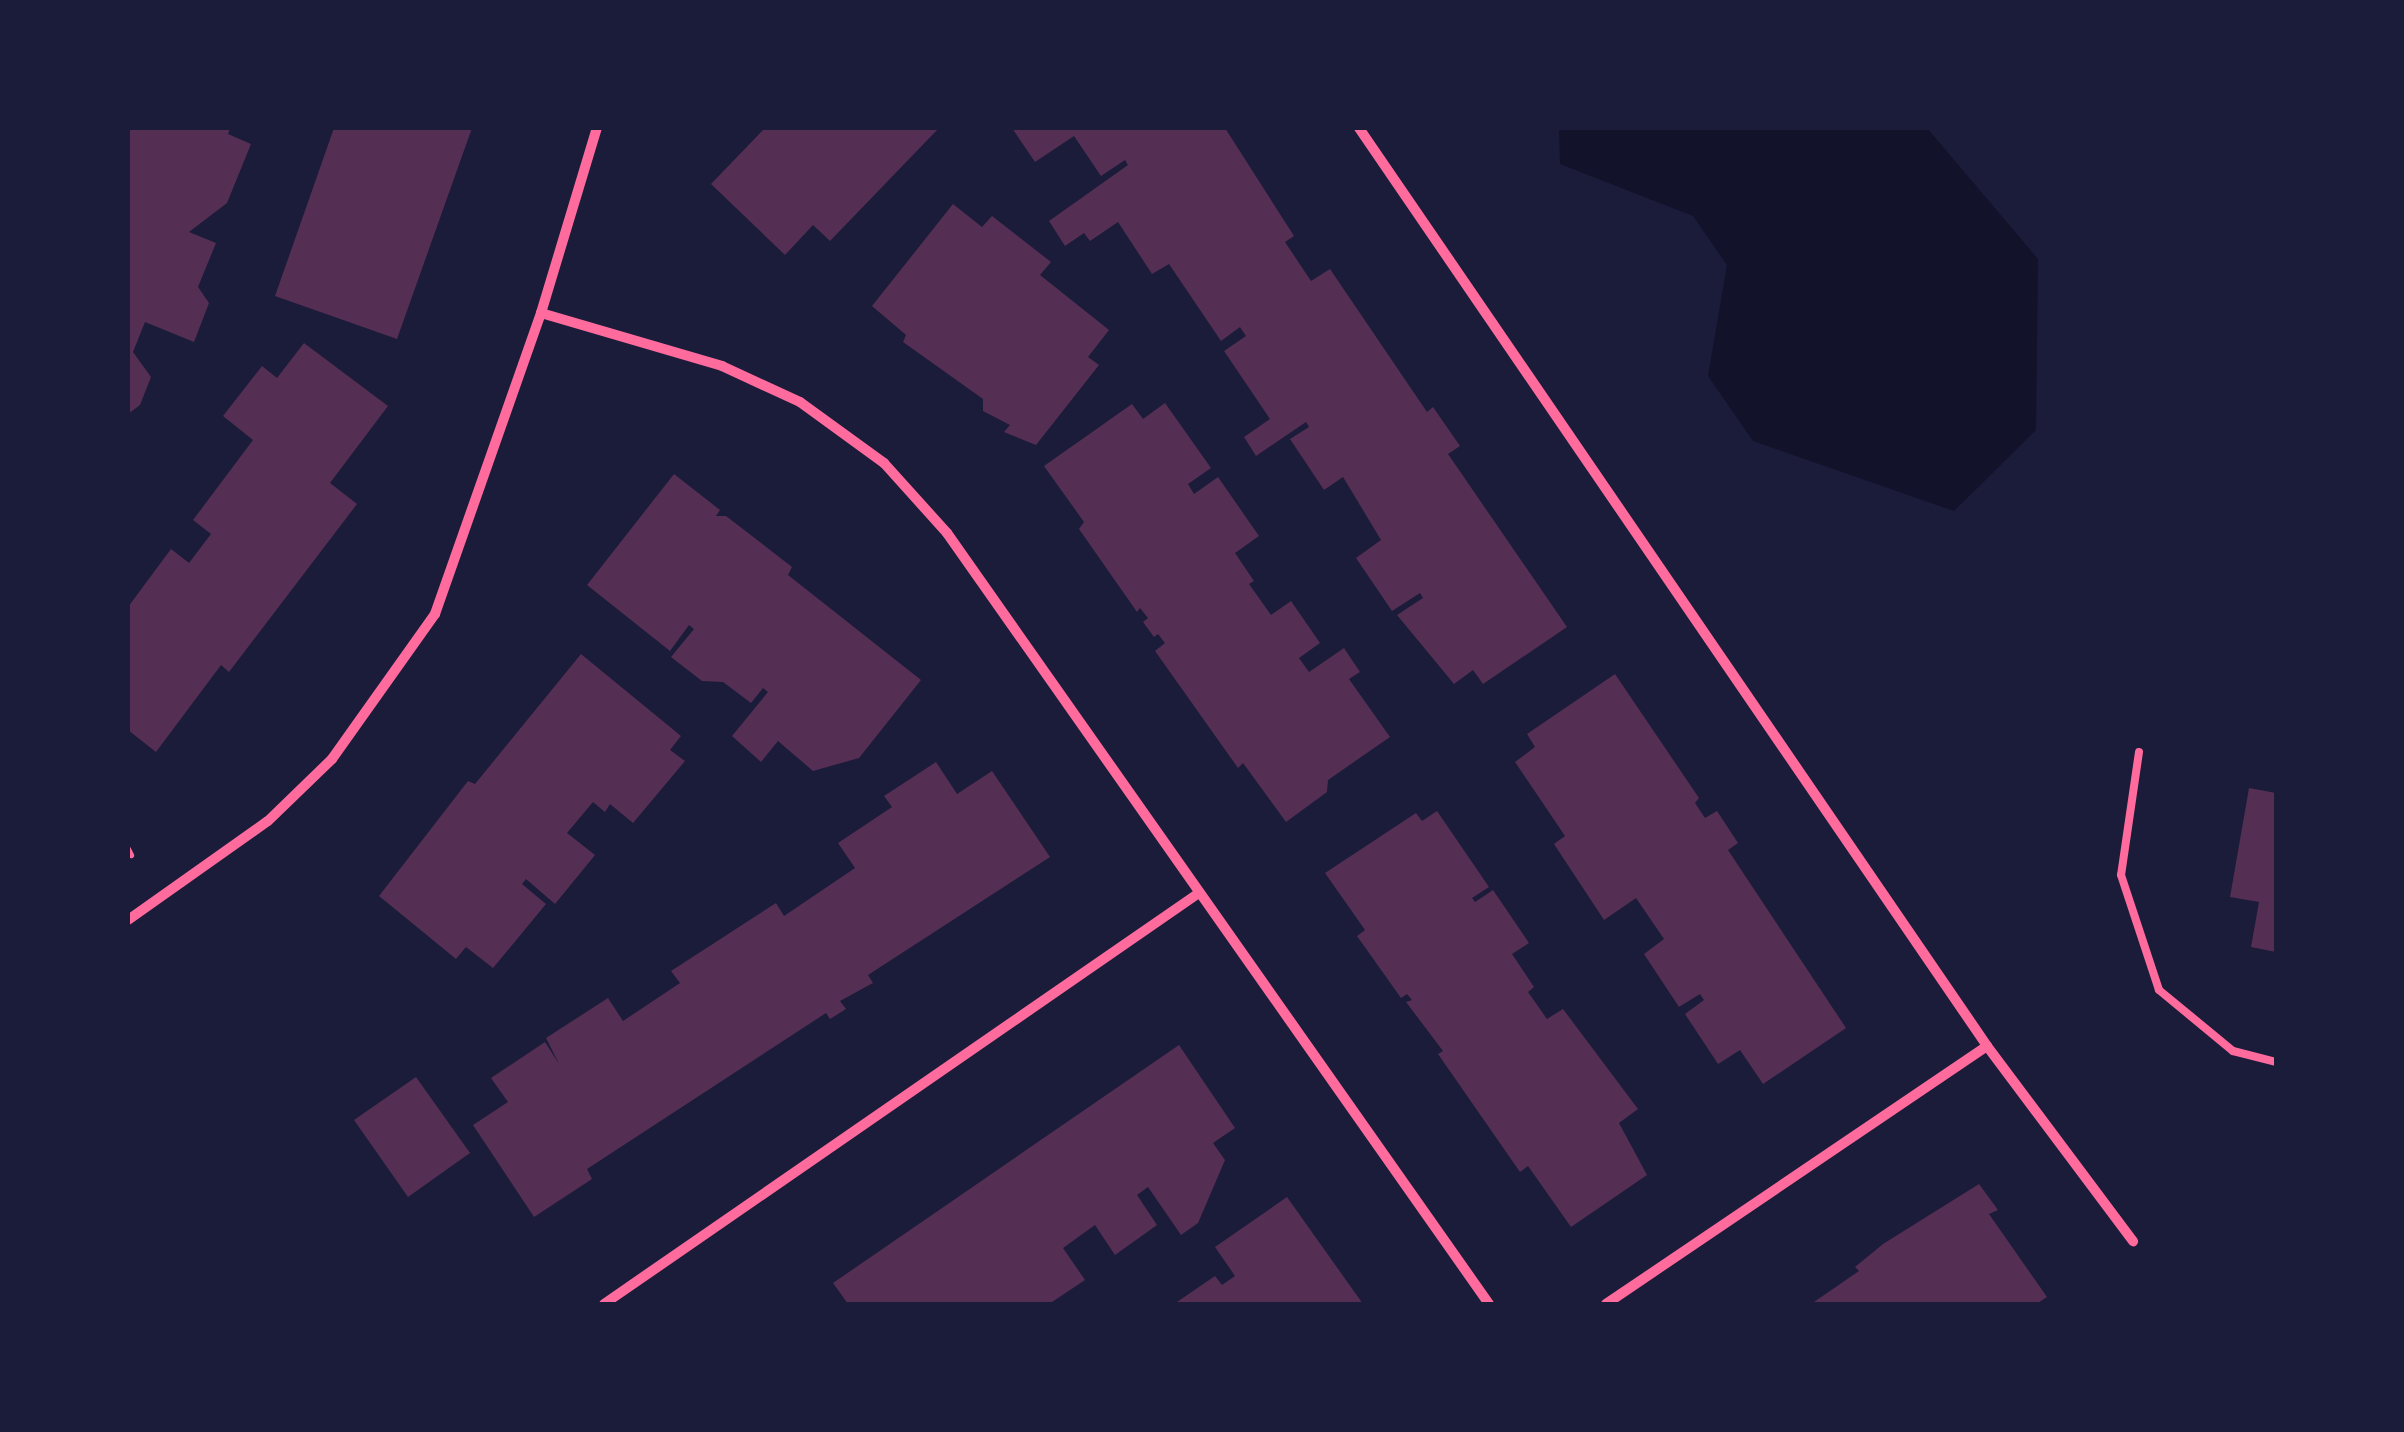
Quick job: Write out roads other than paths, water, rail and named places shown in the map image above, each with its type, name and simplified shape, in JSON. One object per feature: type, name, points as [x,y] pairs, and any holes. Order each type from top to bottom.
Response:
[{"type":"street","points":[[128,920],[268,821],[332,760],[436,614],[541,313],[596,128]]},
{"type":"street","points":[[1359,128],[1987,1046],[2133,1241]]},
{"type":"street","points":[[541,313],[722,366],[800,402],[884,463],[947,533],[1196,895],[1489,1304]]},
{"type":"street","points":[[604,1304],[1196,895]]},
{"type":"street","points":[[1606,1304],[1987,1046]]},
{"type":"lane","points":[[2139,752],[2121,875],[2159,990],[2233,1051],[2276,1062]]}]
